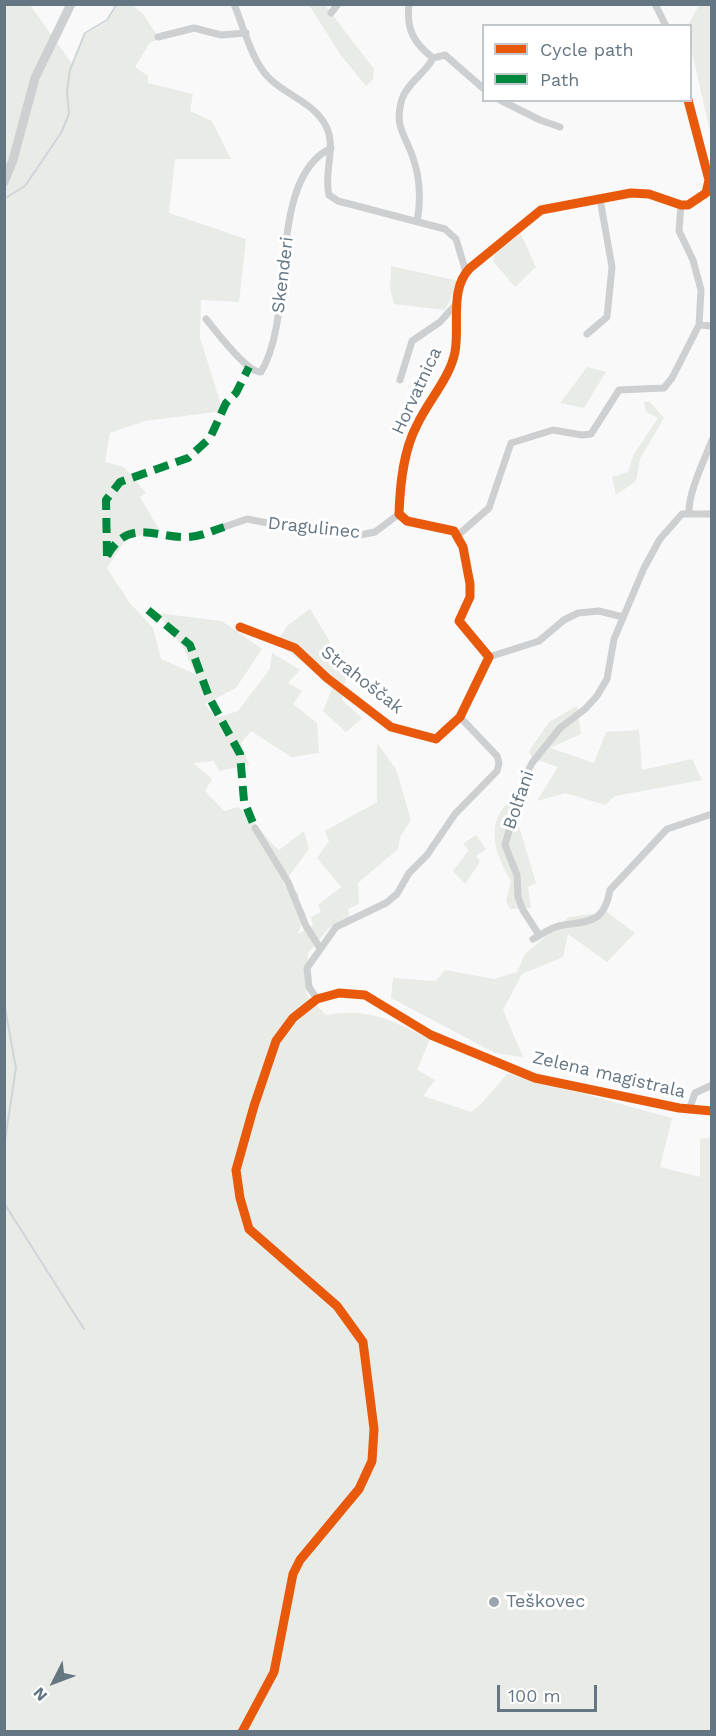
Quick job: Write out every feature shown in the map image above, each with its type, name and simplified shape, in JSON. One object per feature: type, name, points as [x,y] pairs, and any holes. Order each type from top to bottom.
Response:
[{"type":"street","points":[[4,182],[13,160],[35,78],[71,4]]},
{"type":"street","points":[[234,4],[260,69],[276,85],[317,113],[327,128],[331,148],[328,189],[334,199],[440,227],[451,234],[460,248],[466,272],[536,213],[641,193],[681,205],[698,201],[709,186],[706,166],[689,102]]},
{"type":"street","points":[[332,13],[338,4]]},
{"type":"street","points":[[409,4],[411,34],[420,47],[433,58]]},
{"type":"street","points":[[655,4],[665,24]]},
{"type":"street","points":[[158,37],[194,28],[220,35],[246,33]]},
{"type":"street","points":[[433,58],[445,55],[482,88]]},
{"type":"street","points":[[417,221],[420,202],[415,163],[401,133],[401,103],[404,95],[427,71],[433,58]]},
{"type":"street","points":[[504,102],[560,127]]},
{"type":"street","name":"Skenderi","points":[[206,319],[245,364],[253,371],[261,372],[280,314],[285,243],[300,181],[311,163],[331,148]]},
{"type":"street","points":[[587,334],[607,317],[612,290],[612,267],[600,199]]},
{"type":"street","points":[[457,536],[489,508],[508,446],[520,439],[547,430],[582,435],[591,434],[617,391],[627,388],[656,391],[664,388],[672,378],[699,325],[701,290],[693,260],[679,231],[681,205]]},
{"type":"street","name":"Horvatnica","points":[[399,514],[403,472],[414,431],[455,353],[457,303],[466,272]]},
{"type":"street","name":"Horvatnica","points":[[400,380],[412,341],[440,322],[457,303]]},
{"type":"street","points":[[699,325],[711,327]]},
{"type":"street","points":[[711,440],[699,477],[689,495],[689,513],[711,514]]},
{"type":"street","name":"Bolfani","points":[[689,513],[677,517],[660,539],[611,647],[604,684],[591,703],[560,728],[532,763],[505,845],[517,875],[518,897],[536,937],[561,925],[583,924],[599,916],[608,901],[610,890],[667,829],[711,814]]},
{"type":"street","points":[[399,514],[407,521],[451,530],[457,536],[465,554],[470,592],[459,621],[489,657]]},
{"type":"street","name":"Dragulinec","points":[[224,527],[247,519],[304,530],[332,528],[365,534],[378,530],[399,514]]},
{"type":"street","points":[[317,999],[309,987],[307,974],[310,961],[336,927],[392,899],[455,814],[497,771],[499,763],[496,756],[460,717],[489,657],[539,641],[564,620],[578,613],[599,611],[623,617]]},
{"type":"street","name":"Strahoščak","points":[[240,627],[295,648],[335,685],[392,727],[436,739],[460,717]]},
{"type":"street","points":[[255,828],[288,882],[306,926],[320,948]]},
{"type":"street","name":"Zelena magistrala","points":[[242,1731],[274,1672],[293,1574],[300,1560],[359,1489],[372,1461],[374,1429],[363,1342],[337,1306],[249,1228],[240,1198],[236,1170],[276,1041],[293,1018],[317,999],[339,993],[365,994],[431,1035],[535,1078],[689,1110],[711,1111]]},
{"type":"street","points":[[689,1110],[695,1093],[711,1085]]},
{"type":"shaded area","points":[[4,5],[30,5],[73,65],[86,34],[107,22],[118,5],[132,5],[143,14],[159,38],[149,44],[135,67],[148,76],[148,83],[193,94],[190,111],[212,121],[231,159],[175,159],[169,213],[246,239],[239,302],[201,300],[200,338],[223,411],[145,421],[110,433],[105,462],[124,467],[146,493],[140,497],[160,531],[126,539],[107,568],[129,602],[153,628],[161,659],[195,674],[184,649],[157,613],[222,621],[262,649],[236,688],[205,704],[216,718],[238,711],[270,669],[272,653],[300,670],[288,683],[302,691],[293,704],[317,723],[319,753],[291,757],[251,731],[241,743],[249,765],[219,771],[214,761],[193,763],[212,779],[205,791],[224,811],[238,807],[279,850],[304,831],[309,849],[283,884],[299,893],[298,902],[306,914],[298,934],[313,925],[311,917],[321,912],[318,905],[341,887],[317,858],[329,841],[325,831],[377,802],[377,743],[396,769],[411,820],[400,837],[398,849],[358,883],[359,904],[348,909],[350,918],[330,927],[308,953],[306,994],[326,1015],[368,1014],[392,1021],[430,1039],[417,1070],[435,1080],[423,1096],[471,1112],[483,1102],[508,1073],[672,1118],[660,1167],[700,1177],[700,1139],[711,1137],[711,1731],[5,1731]]},
{"type":"shaded area","points":[[309,5],[325,5],[374,69],[373,79],[366,86],[340,54]]},
{"type":"shaded area","points":[[699,5],[711,5],[711,136],[692,52],[692,24],[689,24]]},
{"type":"shaded area","points":[[519,230],[536,267],[515,287],[493,261],[496,251]]},
{"type":"shaded area","points":[[391,266],[459,281],[445,310],[394,304],[390,288]]},
{"type":"shaded area","points":[[587,367],[606,372],[584,408],[560,403]]},
{"type":"shaded area","points":[[644,402],[650,402],[664,418],[640,459],[636,481],[616,495],[612,477],[628,472],[634,454],[658,418],[646,412]]},
{"type":"shaded area","points":[[310,609],[329,640],[331,651],[343,651],[339,671],[346,675],[342,700],[362,718],[346,732],[323,711],[334,684],[276,643],[287,626]]},
{"type":"shaded area","points":[[577,706],[581,734],[550,748],[594,763],[606,732],[639,730],[642,770],[692,759],[702,780],[615,796],[605,805],[565,793],[537,801],[558,767],[532,758],[529,751],[549,722]]},
{"type":"shaded area","points":[[515,796],[526,800],[518,823],[536,883],[528,887],[531,908],[510,909],[506,901],[511,882],[496,848],[495,826],[498,816]]},
{"type":"shaded area","points":[[476,835],[486,849],[476,856],[480,862],[465,884],[453,871],[469,850],[463,844]]},
{"type":"shaded area","points":[[607,912],[635,933],[607,962],[568,934],[563,957],[522,974],[503,1010],[523,1057],[495,1053],[391,998],[393,978],[436,981],[445,970],[494,979],[517,972],[525,954],[569,917]]},
{"type":"waterway","points":[[4,199],[25,186],[61,133],[69,114],[67,91],[70,70],[85,33],[107,20],[117,4]]},
{"type":"waterway","points":[[4,1003],[16,1068],[4,1147]]},
{"type":"waterway","points":[[4,1203],[84,1329]]},
{"type":"marked path","points":[[107,556],[106,500],[120,482],[188,458],[210,438],[226,403],[236,393],[249,367]]},
{"type":"marked path","points":[[107,556],[115,544],[133,533],[192,537],[224,527]]},
{"type":"marked path","points":[[148,610],[190,645],[209,697],[240,754],[244,801],[255,828]]},
{"type":"cycle path","points":[[240,627],[295,648],[327,678],[391,727],[436,739],[460,717],[489,657],[459,621],[470,597],[470,584],[463,547],[454,531],[407,521],[399,514],[401,480],[408,446],[422,416],[444,380],[455,352],[456,308],[460,286],[470,268],[541,210],[631,193],[649,194],[681,205],[688,205],[706,193],[709,180],[689,102]]},
{"type":"cycle path","points":[[242,1732],[274,1672],[293,1574],[300,1560],[359,1489],[372,1461],[374,1429],[363,1342],[337,1306],[249,1229],[240,1198],[236,1170],[254,1106],[276,1041],[293,1018],[317,999],[339,993],[365,995],[431,1035],[535,1078],[679,1108],[712,1111]]},
{"type":"place","name":"Teškovec","points":[[494,1602]]}]
